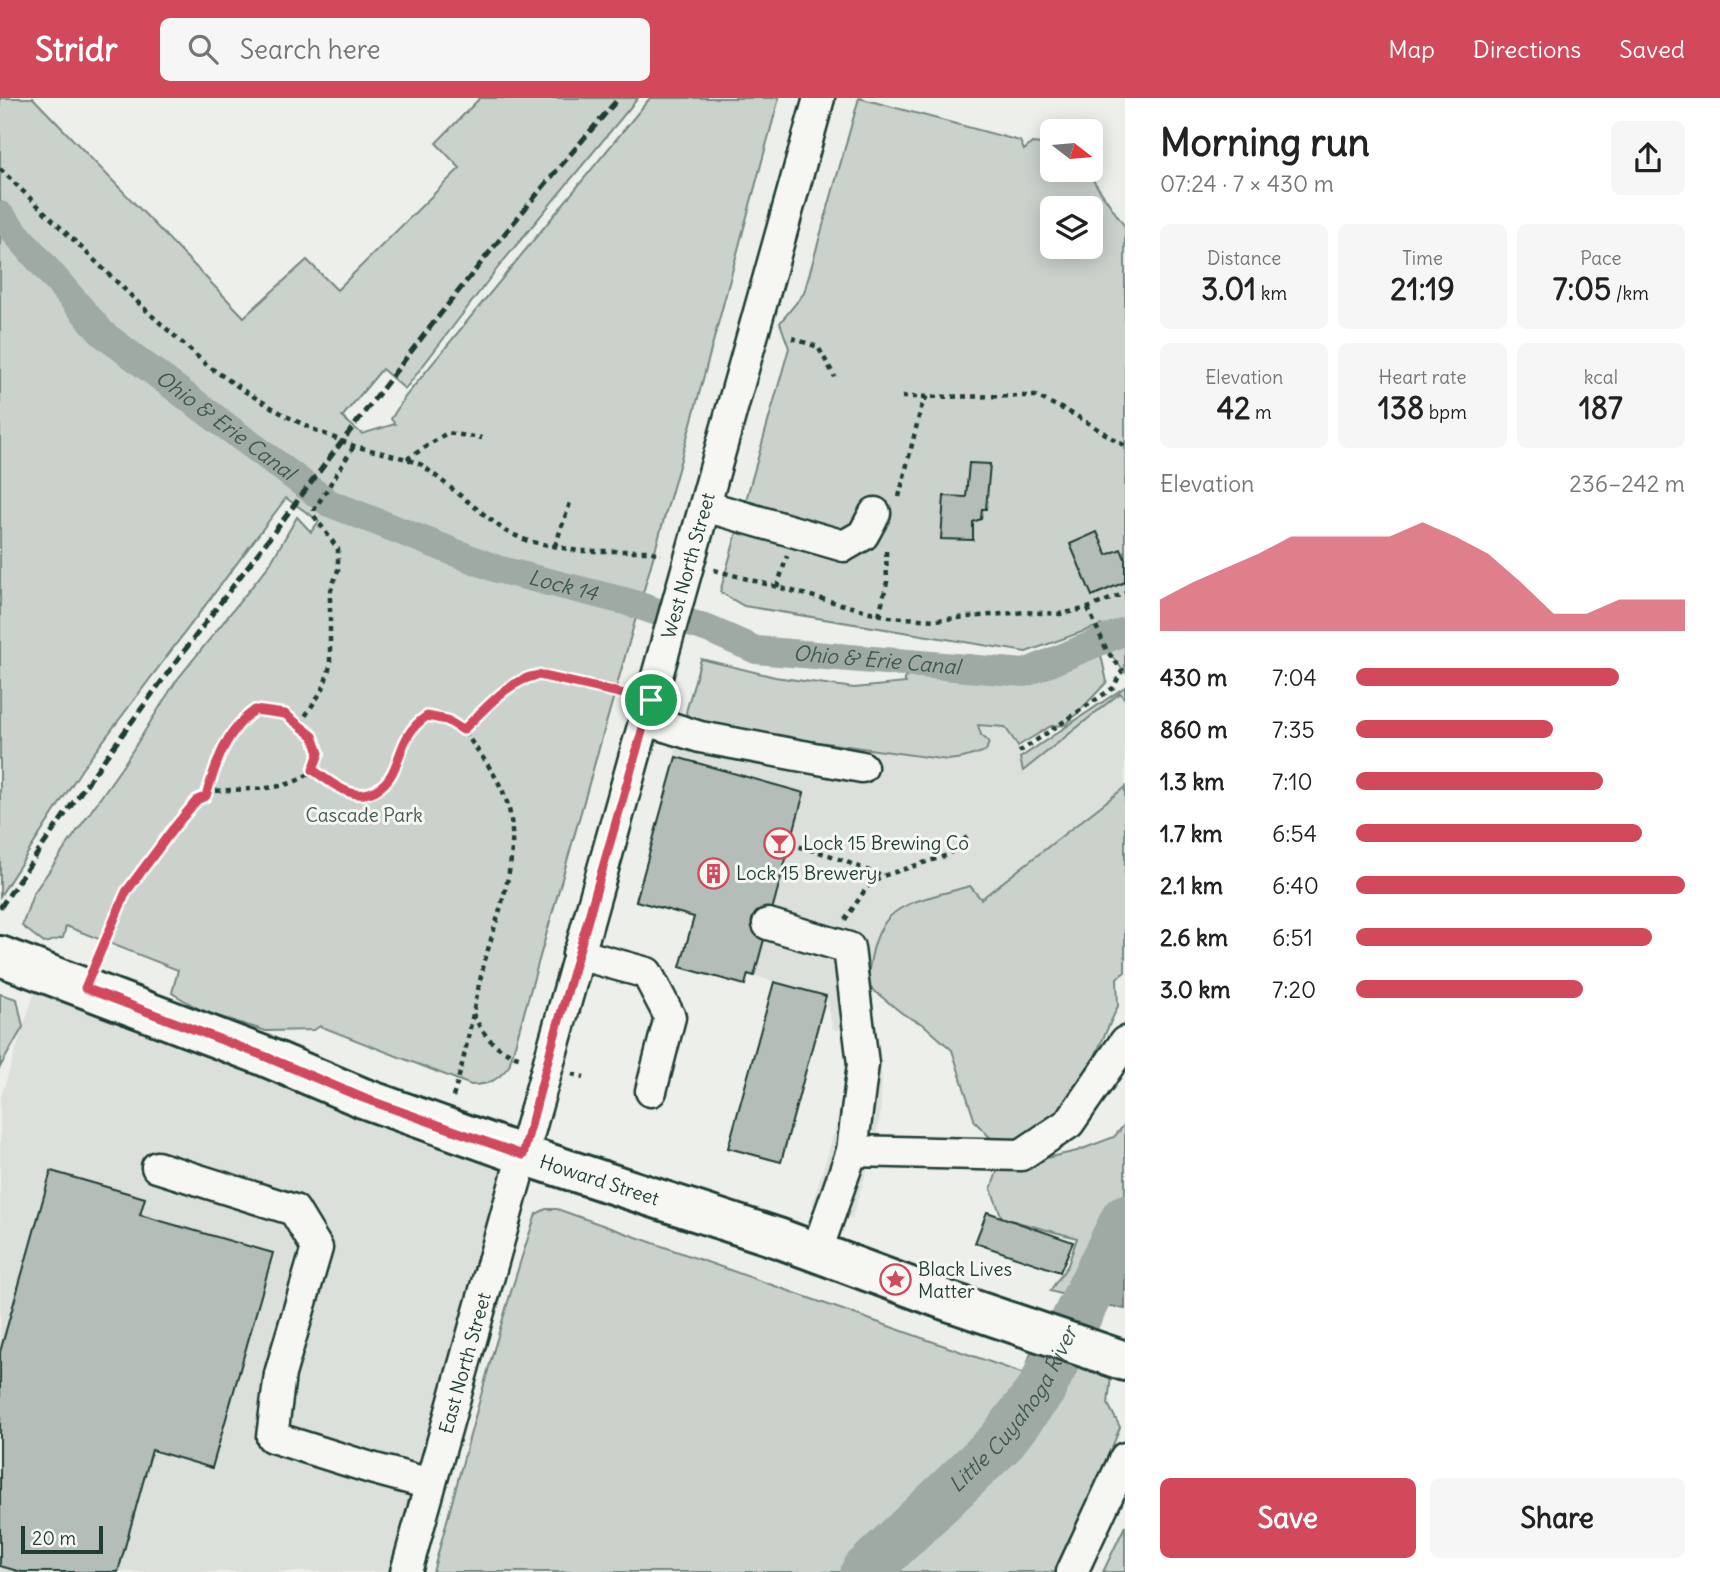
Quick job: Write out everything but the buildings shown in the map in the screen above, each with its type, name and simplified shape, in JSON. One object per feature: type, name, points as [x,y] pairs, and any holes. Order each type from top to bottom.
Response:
[{"type":"main road","name":"Howard Street","points":[[0,957],[264,1056],[363,1098],[443,1127],[626,1187],[1119,1359]]},
{"type":"street","name":"West North Street","points":[[523,1155],[652,698],[676,560],[705,506],[818,98]]},
{"type":"street","points":[[705,506],[844,546],[863,535],[875,513]]},
{"type":"street","points":[[652,698],[700,737],[862,767]]},
{"type":"street","points":[[768,924],[849,947],[863,1064],[852,1151],[816,1253]]},
{"type":"street","points":[[578,954],[647,973],[670,1017],[651,1091]]},
{"type":"street","points":[[852,1151],[1021,1155],[1069,1123],[1125,1042]]},
{"type":"street","name":"East North Street","points":[[406,1572],[523,1155]]},
{"type":"street","points":[[157,1167],[294,1210],[317,1248],[280,1374],[272,1437],[430,1484]]},
{"type":"street","points":[[1072,1572],[1125,1458]]},
{"type":"path","points":[[0,169],[112,278],[208,366],[286,416],[354,446],[407,458],[422,465],[505,531],[528,541],[578,551],[650,551],[676,560]]},
{"type":"path","points":[[792,338],[818,347],[835,377]]},
{"type":"path","points":[[902,397],[1036,396],[1075,415],[1125,446]]},
{"type":"path","points":[[407,458],[447,433],[482,438]]},
{"type":"path","points":[[300,724],[323,689],[330,666],[330,593],[338,570],[338,549],[314,516],[314,510],[354,446]]},
{"type":"path","points":[[555,546],[570,500]]},
{"type":"path","points":[[717,571],[889,617],[935,620],[1025,612],[1060,614],[1088,608],[1125,593]]},
{"type":"path","points":[[1019,752],[1113,688],[1124,671],[1107,651],[1088,608]]},
{"type":"path","points":[[463,730],[512,685],[526,677],[539,675],[652,698]]},
{"type":"path","points":[[85,988],[126,892],[197,800],[206,796],[215,790],[284,785],[301,779],[313,770],[319,753],[313,736],[285,714],[255,710],[244,718],[218,758],[206,796]]},
{"type":"path","points":[[313,770],[337,787],[357,796],[372,792],[389,782],[404,741],[415,724],[427,716],[447,720],[463,730],[493,772],[510,813],[513,854],[482,970],[461,1072],[443,1127]]},
{"type":"path","points":[[836,922],[843,921],[867,887],[883,876],[948,855],[967,837]]},
{"type":"path","points":[[790,844],[829,855],[883,876]]},
{"type":"shaded area","points":[[1120,693],[1125,699],[1125,787],[981,900],[970,886],[903,905],[890,914],[867,985],[880,1054],[882,1085],[880,1118],[872,1154],[852,1218],[812,1205],[841,1110],[845,1067],[843,1030],[833,1029],[826,996],[748,974],[745,985],[680,967],[694,917],[636,901],[686,712],[690,724],[988,742],[977,725],[1005,727],[1018,746],[1023,770]]},
{"type":"shaded area","points":[[41,972],[523,1155],[408,1572],[0,1572],[0,1100]]},
{"type":"shaded area","points":[[1125,1220],[1125,1309],[1085,1301],[1089,1294]]},
{"type":"green space","name":"Cascade Park","points":[[0,98],[33,98],[244,317],[307,260],[337,290],[460,168],[436,143],[480,98],[638,98],[500,265],[405,389],[382,369],[342,417],[362,434],[395,424],[391,419],[405,397],[650,98],[779,98],[692,420],[509,1066],[493,1081],[471,1085],[320,1026],[314,1030],[266,1031],[204,1012],[172,993],[178,970],[66,926],[63,938],[44,943],[22,926],[33,894],[124,764],[176,681],[270,564],[297,517],[311,532],[319,521],[286,498],[82,769],[0,896]]},
{"type":"green space","points":[[859,98],[1020,141],[1024,150],[1032,143],[1040,144],[1040,182],[1094,182],[1125,227],[1125,672],[1107,651],[1101,625],[1026,652],[744,606],[720,592],[789,348],[780,323],[804,293]]},
{"type":"green space","points":[[1076,645],[1101,655],[1107,682],[1066,725],[1051,726],[1018,746],[1005,727],[978,725],[981,735],[989,742],[986,751],[963,758],[948,760],[690,724],[686,712],[701,659],[775,677],[854,688],[906,683],[904,679],[931,657],[970,655],[993,665],[1044,657]]},
{"type":"green space","points":[[1125,687],[1125,699],[1120,693],[1023,771],[1020,758]]},
{"type":"green space","points":[[1125,787],[1125,972],[1117,978],[1118,1006],[1090,1067],[1064,1107],[1006,1154],[975,1122],[952,1050],[924,1025],[903,1014],[867,985],[877,937],[885,922],[895,912],[925,898],[970,886],[981,899]]},
{"type":"green space","points":[[0,994],[17,999],[23,1027],[0,1067]]},
{"type":"green space","points":[[1125,1124],[1125,1220],[1085,1301],[1050,1291],[1068,1265],[1077,1238],[1002,1218],[991,1189],[998,1169],[1077,1151],[1114,1137]]},
{"type":"green space","points":[[546,1209],[557,1209],[1024,1374],[1038,1331],[1113,1357],[1108,1404],[1120,1427],[1063,1572],[433,1572],[521,1258],[536,1214]]},
{"type":"green space","points":[[1125,1526],[1125,1572],[1103,1572]]},
{"type":"waterway","name":"Lock 14","points":[[0,215],[103,334],[329,503],[497,569],[628,602],[708,629],[756,650],[1025,673],[1125,631]]},
{"type":"waterway","name":"Little Cuyahoga River","points":[[865,1572],[1000,1443],[1041,1390],[1125,1219]]},
{"type":"railway","points":[[0,908],[136,716],[360,418],[487,256],[619,98]]},
{"type":"place","name":"Lock 15 Brewing Co","points":[[780,843]]},
{"type":"place","name":"Lock 15 Brewery","points":[[713,873]]},
{"type":"place","name":"Black Lives Matter","points":[[895,1280]]},
{"type":"route","points":[[539,675],[651,700],[523,1155],[363,1098],[264,1056],[85,988],[126,892],[197,800],[206,796],[218,758],[235,729],[255,710],[285,714],[300,724],[313,736],[319,753],[313,770],[337,787],[357,796],[372,792],[389,782],[404,741],[415,724],[427,716],[447,720],[463,730],[512,685],[526,677],[539,675]]},
{"type":"water label","name":"Ohio & Erie Canal","points":[[225,425]]},
{"type":"water label","name":"Ohio & Erie Canal","points":[[876,660]]}]
